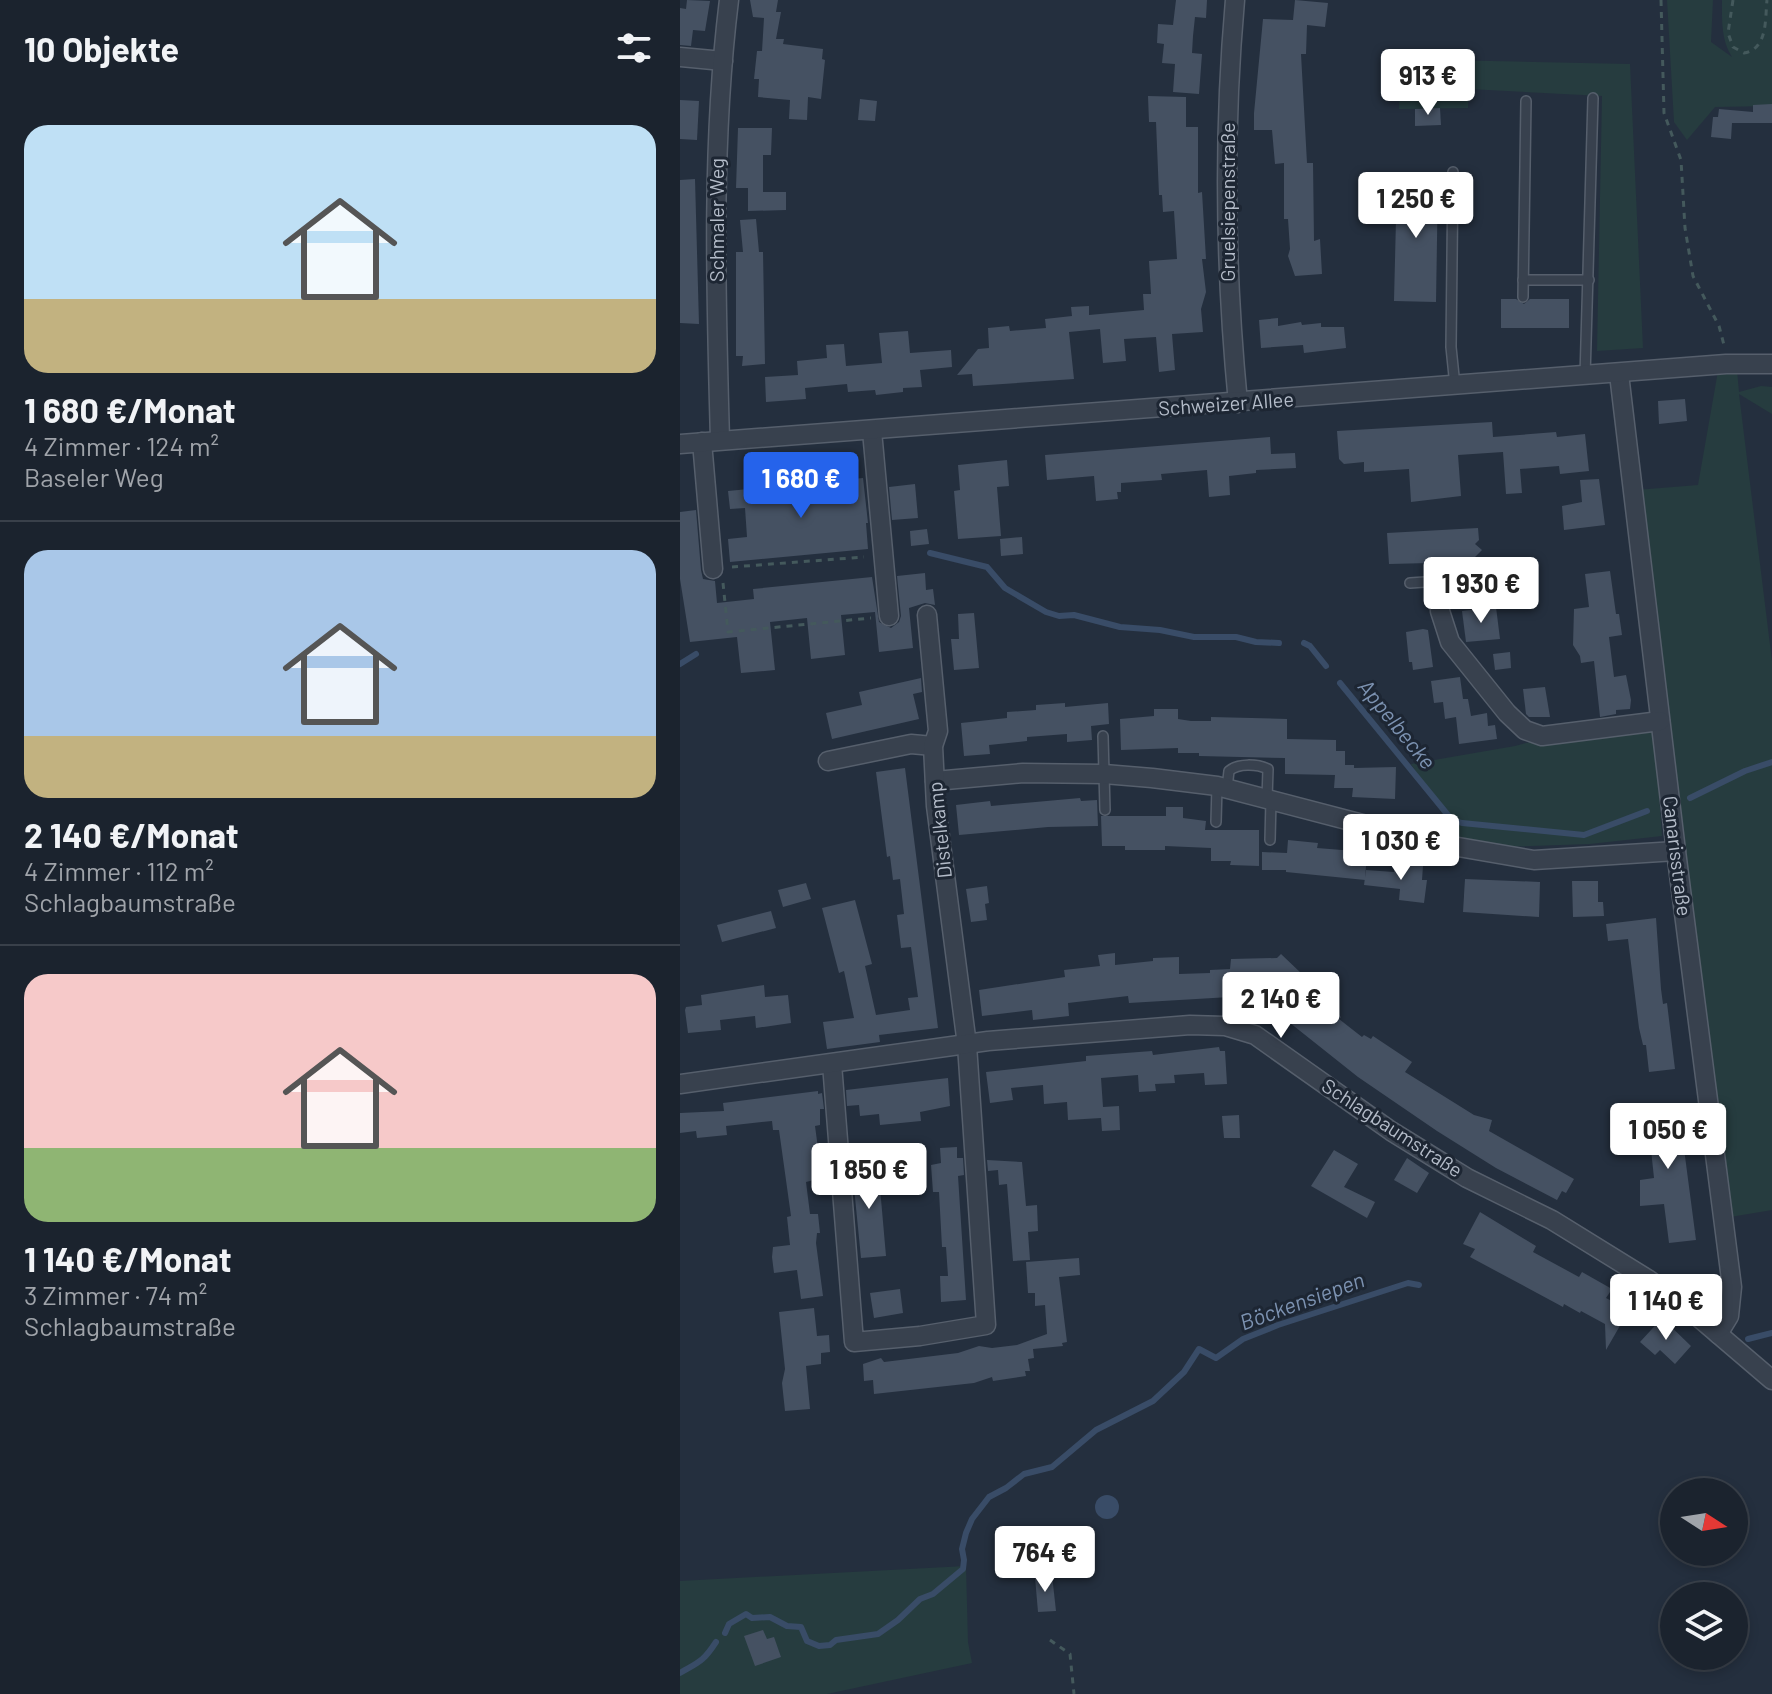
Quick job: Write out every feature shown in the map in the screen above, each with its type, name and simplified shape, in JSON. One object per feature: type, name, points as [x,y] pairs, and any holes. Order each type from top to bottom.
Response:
[{"type":"street","name":"Schmaler Weg","points":[[717,568],[711,441],[717,150],[729,0]]},
{"type":"street","name":"Gruelsiepenstraße","points":[[1235,0],[1227,118],[1227,214],[1229,292],[1238,403]]},
{"type":"street","points":[[680,57],[723,61]]},
{"type":"street","name":"Schweizer Allee","points":[[680,444],[1726,364],[1772,364]]},
{"type":"street","name":"Canarisstraße","points":[[1619,374],[1732,1287],[1729,1316],[1718,1334]]},
{"type":"street","points":[[872,431],[889,616]]},
{"type":"street","points":[[1438,581],[1440,611],[1450,642],[1507,713],[1525,730],[1542,736],[1660,721]]},
{"type":"street","name":"Distelkamp","points":[[832,1064],[854,1342],[920,1336],[986,1325],[967,1045],[936,806],[933,746],[938,731],[927,615]]},
{"type":"street","points":[[828,761],[911,744],[933,746]]},
{"type":"street","points":[[935,781],[1023,773],[1104,774],[1222,787],[1435,843],[1534,860],[1676,851]]},
{"type":"street","name":"Schlagbaumstraße","points":[[680,1084],[967,1045],[1190,1025],[1225,1026],[1255,1035],[1391,1131],[1467,1178],[1552,1220],[1649,1280],[1772,1380]]},
{"type":"lane","points":[[1585,377],[1593,98]]},
{"type":"lane","points":[[1523,297],[1526,101]]},
{"type":"lane","points":[[1453,172],[1451,347],[1455,386]]},
{"type":"lane","points":[[1523,280],[1589,280]]},
{"type":"lane","points":[[1410,583],[1470,579]]},
{"type":"lane","points":[[1103,736],[1105,810]]},
{"type":"lane","points":[[1216,822],[1222,787],[1229,771],[1235,766],[1261,766],[1268,769],[1270,840]]},
{"type":"path","points":[[1661,0],[1664,113],[1681,160],[1685,228],[1693,276],[1719,326],[1726,364]]},
{"type":"path","points":[[1733,0],[1728,33],[1733,47],[1744,53],[1755,49],[1760,42],[1767,0]]},
{"type":"path","points":[[883,555],[717,568],[728,632],[889,616]]},
{"type":"path","points":[[1050,1640],[1070,1654],[1074,1694]]},
{"type":"green space","points":[[1667,0],[1713,0],[1711,42],[1732,57],[1724,37],[1722,0],[1772,0],[1772,106],[1715,107],[1687,140],[1674,122]]},
{"type":"green space","points":[[1400,59],[1630,64],[1643,348],[1597,351],[1602,96],[1469,89],[1468,108],[1399,109]]},
{"type":"green space","points":[[1737,370],[1739,392],[1761,386],[1772,387],[1772,414],[1739,394],[1772,661],[1772,1210],[1730,1217],[1636,490],[1698,485],[1718,371]]},
{"type":"green space","points":[[1654,723],[1662,836],[1590,844],[1471,848],[1433,839],[1445,818],[1411,764],[1541,739]]},
{"type":"green space","points":[[966,1566],[968,1642],[972,1663],[827,1694],[680,1694],[680,1581]]},
{"type":"water","points":[[1107,1495],[1116,1498],[1119,1507],[1116,1516],[1107,1519],[1098,1516],[1095,1507],[1098,1498]]},
{"type":"building","points":[[687,0],[710,1],[705,31],[693,30],[691,46],[680,45],[680,8],[686,9]]},
{"type":"building","points":[[750,0],[778,0],[776,12],[781,12],[776,39],[784,39],[783,44],[823,49],[822,59],[825,60],[821,99],[808,97],[807,120],[789,119],[790,100],[758,97],[759,79],[754,79],[757,51],[762,51],[764,18],[753,17]]},
{"type":"building","points":[[1176,0],[1207,0],[1206,18],[1195,17],[1193,36],[1192,53],[1202,54],[1199,94],[1173,92],[1175,64],[1162,63],[1164,44],[1157,43],[1158,24],[1173,25]]},
{"type":"building","points":[[1295,0],[1328,3],[1325,27],[1307,25],[1306,54],[1301,54],[1307,163],[1313,163],[1314,241],[1320,239],[1322,274],[1295,276],[1288,256],[1288,219],[1284,219],[1284,163],[1275,164],[1272,130],[1254,130],[1254,113],[1263,19],[1293,20]]},
{"type":"building","points":[[1148,96],[1186,97],[1186,127],[1198,127],[1198,193],[1202,192],[1206,259],[1202,259],[1206,292],[1201,309],[1203,332],[1172,334],[1175,370],[1159,372],[1156,337],[1124,339],[1126,361],[1103,363],[1100,329],[1069,332],[1074,379],[973,386],[972,374],[957,375],[978,349],[989,348],[988,328],[1009,326],[1010,331],[1046,328],[1045,319],[1072,316],[1071,307],[1089,306],[1089,315],[1144,310],[1143,294],[1151,294],[1149,261],[1177,259],[1174,211],[1163,212],[1162,195],[1159,195],[1156,122],[1149,122]]},
{"type":"building","points":[[860,99],[877,101],[875,121],[858,120]]},
{"type":"building","points":[[680,100],[699,101],[697,140],[680,139]]},
{"type":"building","points":[[1772,104],[1772,123],[1732,123],[1731,139],[1711,137],[1713,117],[1718,117],[1719,109],[1753,112],[1753,105]]},
{"type":"building","points":[[1440,108],[1441,125],[1415,126],[1415,109]]},
{"type":"building","points":[[738,128],[772,128],[771,155],[763,155],[763,192],[786,192],[786,210],[748,211],[748,188],[736,188]]},
{"type":"building","points":[[1397,178],[1438,179],[1436,302],[1394,301]]},
{"type":"building","points":[[695,179],[699,324],[680,323],[680,180]]},
{"type":"building","points":[[756,219],[759,252],[763,252],[765,364],[742,366],[743,356],[736,356],[736,252],[743,252],[740,220]]},
{"type":"building","points":[[1501,299],[1516,299],[1524,304],[1530,299],[1569,299],[1569,328],[1501,328]]},
{"type":"building","points":[[1278,318],[1278,326],[1301,322],[1302,325],[1321,323],[1321,327],[1344,327],[1346,348],[1304,353],[1303,345],[1261,348],[1259,320]]},
{"type":"building","points":[[908,331],[910,353],[951,350],[952,367],[920,370],[922,387],[903,388],[903,392],[876,395],[875,390],[848,392],[847,384],[805,388],[806,399],[766,402],[765,377],[798,375],[797,361],[827,358],[826,345],[844,344],[846,366],[882,363],[879,333]]},
{"type":"building","points":[[1685,399],[1687,421],[1659,424],[1658,401]]},
{"type":"building","points":[[1492,422],[1493,437],[1556,432],[1557,437],[1585,434],[1589,471],[1560,474],[1559,466],[1520,469],[1522,493],[1506,494],[1503,452],[1458,455],[1461,496],[1411,502],[1409,469],[1364,472],[1364,462],[1344,464],[1339,459],[1337,431]]},
{"type":"building","points":[[1270,437],[1271,454],[1295,453],[1296,468],[1256,470],[1256,473],[1229,476],[1230,495],[1209,497],[1207,470],[1161,474],[1162,480],[1121,483],[1118,499],[1096,501],[1094,476],[1047,480],[1045,455]]},
{"type":"building","points":[[1007,460],[1009,486],[997,487],[1001,536],[958,539],[954,491],[960,490],[958,465]]},
{"type":"building","points":[[863,478],[868,549],[730,562],[728,539],[747,537],[745,508],[730,509],[728,491]]},
{"type":"building","points":[[1599,479],[1605,525],[1564,530],[1562,506],[1582,502],[1580,480]]},
{"type":"building","points":[[915,484],[918,518],[892,520],[889,487]]},
{"type":"building","points":[[696,510],[703,579],[715,581],[717,603],[754,599],[753,589],[872,577],[879,622],[891,628],[901,616],[897,576],[925,573],[926,590],[933,589],[935,605],[925,603],[909,608],[913,648],[879,652],[875,612],[841,615],[845,655],[811,659],[807,618],[770,622],[775,670],[741,673],[737,637],[690,642],[680,579],[680,512]]},
{"type":"building","points":[[1478,528],[1479,540],[1475,544],[1482,550],[1470,562],[1389,564],[1387,533]]},
{"type":"building","points":[[927,529],[929,544],[911,546],[910,531]]},
{"type":"building","points":[[1022,537],[1023,554],[1001,556],[1000,539]]},
{"type":"building","points":[[1499,568],[1500,584],[1485,585],[1484,569]]},
{"type":"building","points":[[1610,571],[1622,635],[1609,637],[1614,677],[1626,675],[1631,700],[1630,709],[1616,710],[1616,714],[1600,717],[1594,661],[1581,663],[1573,645],[1574,609],[1589,607],[1585,574]]},
{"type":"building","points":[[1496,607],[1500,639],[1466,642],[1462,611]]},
{"type":"building","points":[[974,613],[979,668],[954,670],[951,639],[959,639],[958,614]]},
{"type":"building","points":[[1428,630],[1433,667],[1413,670],[1412,662],[1409,662],[1406,632]]},
{"type":"building","points":[[1510,652],[1511,668],[1495,670],[1493,654]]},
{"type":"building","points":[[1460,677],[1463,699],[1468,699],[1471,716],[1487,713],[1488,726],[1495,725],[1497,739],[1459,744],[1456,717],[1445,719],[1443,702],[1434,703],[1431,681]]},
{"type":"building","points":[[921,678],[922,692],[913,694],[919,719],[832,739],[826,713],[862,705],[859,692]]},
{"type":"building","points":[[1545,687],[1550,717],[1529,717],[1523,689]]},
{"type":"building","points":[[1065,703],[1065,707],[1108,703],[1109,724],[1091,726],[1092,740],[1067,742],[1067,734],[1027,737],[1027,741],[989,745],[990,754],[964,756],[961,723],[1007,718],[1007,712],[1036,710],[1036,705]]},
{"type":"building","points":[[1154,709],[1178,709],[1178,719],[1191,721],[1211,721],[1211,717],[1287,719],[1287,739],[1336,740],[1336,751],[1345,751],[1345,765],[1354,765],[1354,768],[1396,767],[1395,799],[1352,797],[1353,788],[1334,788],[1335,775],[1285,774],[1285,758],[1199,756],[1199,753],[1178,753],[1178,748],[1121,750],[1120,719],[1154,716]]},
{"type":"building","points":[[905,768],[938,1028],[879,1035],[880,1042],[827,1049],[823,1022],[854,1018],[844,971],[839,973],[822,908],[855,900],[872,964],[865,966],[876,1015],[910,1010],[908,998],[918,997],[911,947],[901,948],[897,915],[904,914],[900,879],[893,880],[890,856],[887,857],[876,772]]},
{"type":"building","points":[[1080,798],[1081,801],[1097,800],[1098,826],[959,835],[956,805],[990,801],[991,806]]},
{"type":"building","points":[[1166,807],[1183,807],[1183,818],[1206,821],[1205,830],[1259,830],[1259,866],[1211,861],[1211,848],[1165,846],[1165,850],[1125,850],[1125,846],[1102,846],[1101,816],[1166,816]]},
{"type":"building","points":[[1288,840],[1318,843],[1317,848],[1367,852],[1365,880],[1262,870],[1262,852],[1287,853]]},
{"type":"building","points":[[1396,863],[1423,866],[1422,880],[1427,880],[1424,903],[1399,900],[1400,889],[1364,885],[1366,870],[1394,872]]},
{"type":"building","points":[[1465,879],[1540,882],[1539,917],[1463,912]]},
{"type":"building","points":[[1572,881],[1598,881],[1598,902],[1603,902],[1604,916],[1573,917]]},
{"type":"building","points":[[806,883],[811,899],[783,907],[778,890]]},
{"type":"building","points":[[987,886],[987,920],[971,922],[966,889]]},
{"type":"building","points":[[771,911],[776,928],[722,942],[717,925]]},
{"type":"building","points":[[1656,918],[1661,989],[1663,1004],[1667,1003],[1675,1069],[1649,1072],[1646,1045],[1643,1045],[1639,1028],[1628,939],[1608,941],[1606,924]]},
{"type":"building","points":[[1115,953],[1115,965],[1179,957],[1179,974],[1210,973],[1210,970],[1230,969],[1231,959],[1277,958],[1281,954],[1302,974],[1295,982],[1341,1017],[1339,1019],[1362,1037],[1371,1039],[1373,1036],[1412,1062],[1405,1072],[1474,1115],[1492,1120],[1489,1131],[1574,1179],[1566,1193],[1562,1191],[1557,1200],[1496,1168],[1437,1131],[1358,1077],[1280,1015],[1298,993],[1129,1003],[1128,996],[1068,1003],[1069,1016],[1033,1020],[1032,1010],[982,1016],[979,990],[1065,977],[1064,970],[1100,966],[1098,955]]},
{"type":"building","points":[[764,985],[765,997],[788,995],[791,1023],[756,1028],[755,1016],[720,1020],[721,1030],[688,1033],[686,1007],[702,1005],[701,995]]},
{"type":"building","points":[[1219,1047],[1220,1051],[1225,1051],[1227,1084],[1205,1085],[1204,1073],[1174,1075],[1175,1083],[1155,1084],[1156,1091],[1139,1092],[1138,1075],[1101,1078],[1103,1107],[1119,1106],[1120,1130],[1102,1131],[1101,1118],[1068,1120],[1067,1102],[1044,1104],[1043,1085],[1011,1088],[1013,1100],[990,1103],[986,1072],[1086,1061],[1086,1056],[1152,1051],[1153,1055]]},
{"type":"building","points":[[948,1078],[950,1106],[920,1112],[921,1121],[880,1125],[879,1114],[860,1116],[859,1105],[847,1106],[846,1090]]},
{"type":"building","points":[[818,1091],[818,1094],[822,1093],[824,1109],[820,1109],[820,1125],[815,1126],[822,1178],[806,1182],[810,1214],[818,1214],[820,1233],[817,1233],[816,1243],[823,1296],[801,1299],[797,1270],[774,1273],[773,1247],[790,1245],[787,1217],[791,1216],[779,1130],[773,1130],[772,1121],[726,1126],[727,1135],[697,1138],[696,1131],[680,1133],[680,1113],[724,1111],[723,1103]]},
{"type":"building","points":[[1678,1103],[1696,1240],[1669,1243],[1664,1204],[1640,1206],[1640,1180],[1654,1178],[1650,1140],[1645,1141],[1642,1107]]},
{"type":"building","points":[[1239,1115],[1240,1138],[1224,1138],[1222,1116]]},
{"type":"building","points":[[957,1147],[957,1158],[963,1158],[964,1175],[958,1176],[966,1300],[941,1302],[940,1276],[948,1276],[946,1247],[942,1247],[939,1192],[933,1192],[931,1165],[941,1163],[940,1148]]},
{"type":"building","points":[[1334,1150],[1358,1164],[1344,1187],[1375,1202],[1367,1218],[1311,1186]]},
{"type":"building","points":[[1407,1158],[1429,1173],[1417,1193],[1394,1180]]},
{"type":"building","points":[[987,1160],[1022,1162],[1026,1206],[1037,1205],[1038,1231],[1028,1232],[1030,1260],[1013,1261],[1007,1184],[999,1185],[998,1170],[988,1171]]},
{"type":"building","points":[[878,1165],[886,1256],[861,1258],[852,1167]]},
{"type":"building","points":[[1480,1212],[1536,1246],[1533,1252],[1579,1277],[1582,1272],[1612,1289],[1606,1298],[1629,1310],[1606,1350],[1605,1324],[1564,1304],[1563,1307],[1470,1257],[1475,1249],[1463,1244]]},
{"type":"building","points":[[1079,1258],[1080,1275],[1059,1277],[1067,1342],[1062,1343],[1063,1346],[1033,1349],[1034,1358],[1028,1359],[1030,1371],[1025,1371],[1026,1376],[993,1381],[992,1377],[974,1383],[874,1394],[873,1380],[864,1381],[863,1364],[881,1358],[884,1362],[958,1353],[979,1346],[1017,1345],[1047,1334],[1045,1305],[1035,1306],[1035,1293],[1028,1293],[1026,1262]]},
{"type":"building","points":[[900,1289],[903,1313],[874,1318],[870,1293]]},
{"type":"building","points":[[814,1308],[817,1336],[829,1335],[830,1352],[821,1353],[821,1364],[806,1366],[810,1409],[785,1411],[782,1383],[785,1369],[779,1312]]},
{"type":"building","points":[[1662,1318],[1691,1346],[1675,1364],[1660,1350],[1655,1355],[1640,1342]]},
{"type":"building","points":[[1052,1575],[1056,1611],[1038,1612],[1035,1577]]},
{"type":"building","points":[[763,1630],[767,1639],[774,1637],[781,1657],[755,1666],[744,1636]]},
{"type":"waterway","name":"Appelbecke","points":[[930,553],[987,567],[1005,588],[1046,612],[1059,616],[1074,615],[1120,627],[1194,637],[1236,637],[1279,643]]},
{"type":"waterway","name":"Appelbecke","points":[[1304,643],[1326,666]]},
{"type":"waterway","name":"Appelbecke","points":[[680,664],[696,654]]},
{"type":"waterway","name":"Appelbecke","points":[[1340,683],[1452,820],[1584,835],[1647,811]]},
{"type":"waterway","name":"Appelbecke","points":[[1690,798],[1745,771],[1772,762]]},
{"type":"waterway","name":"Böckensiepen","points":[[725,1633],[729,1624],[746,1614],[752,1618],[770,1617],[787,1626],[801,1627],[807,1641],[819,1646],[830,1645],[836,1640],[878,1634],[963,1569],[962,1549],[966,1533],[972,1519],[989,1497],[1024,1474],[1052,1467],[1096,1430],[1153,1401],[1184,1372],[1199,1349],[1216,1358],[1243,1339],[1278,1325],[1408,1283],[1419,1285]]},
{"type":"waterway","name":"Böckensiepen","points":[[1748,1339],[1772,1333]]},
{"type":"waterway","name":"Böckensiepen","points":[[680,1673],[700,1661],[716,1642]]}]
